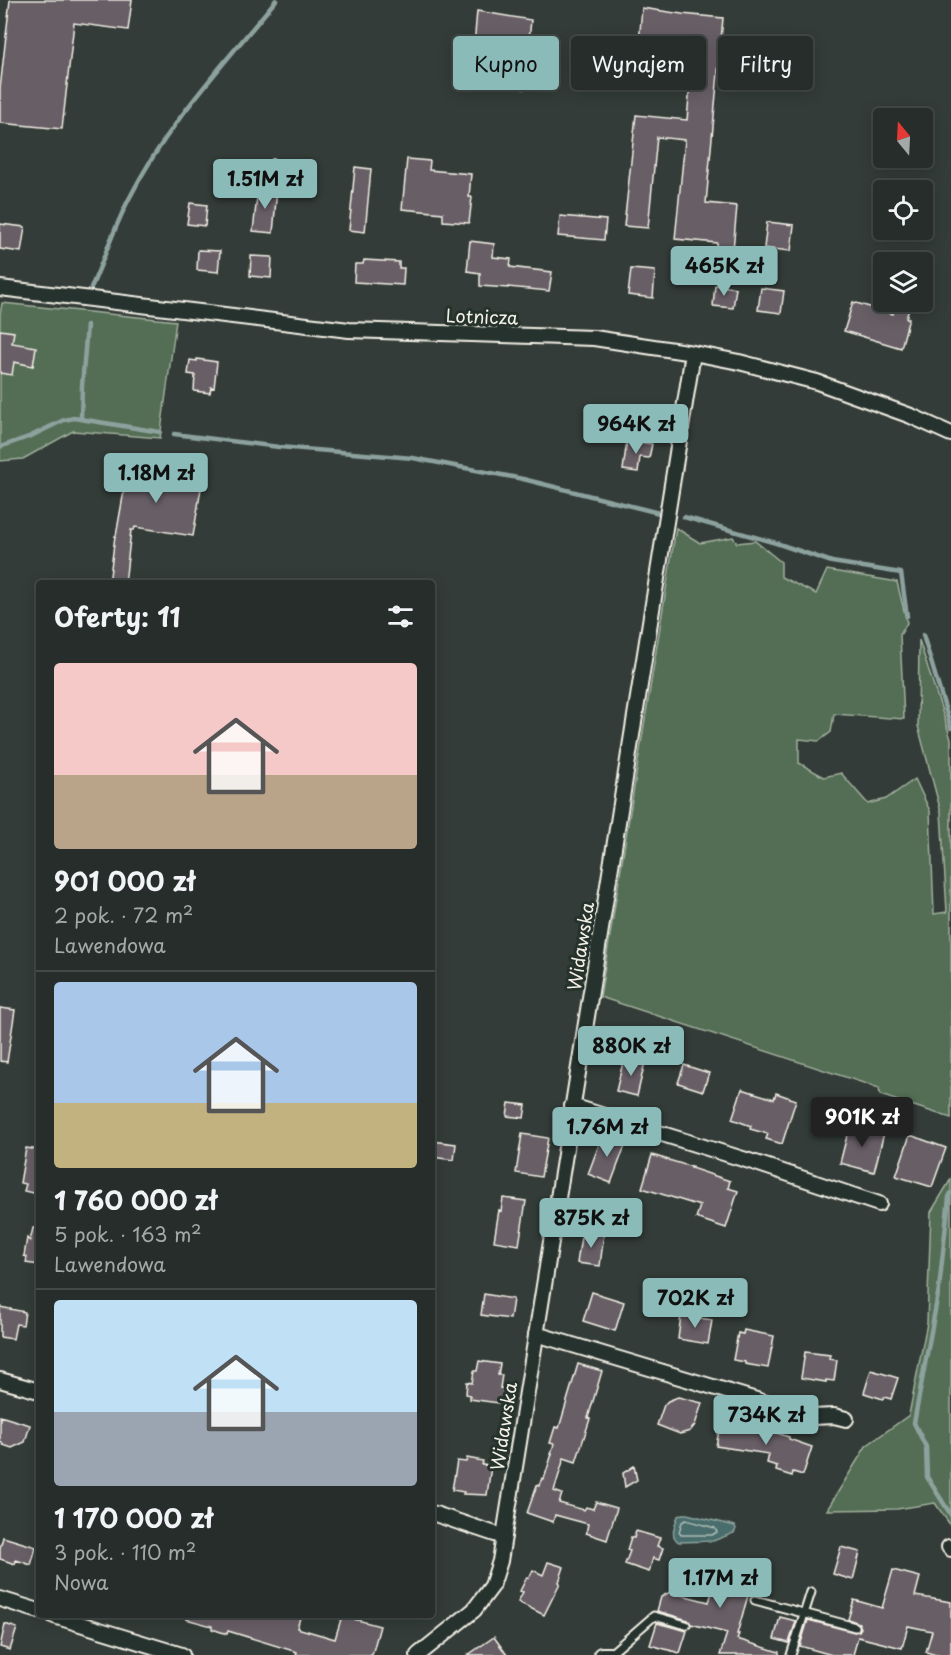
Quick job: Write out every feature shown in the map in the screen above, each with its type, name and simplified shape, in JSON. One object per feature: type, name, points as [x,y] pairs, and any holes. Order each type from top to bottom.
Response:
[{"type":"street","name":"Lotnicza","points":[[0,288],[349,330],[594,338],[693,353],[817,382],[911,416],[951,434]]},
{"type":"street","name":"Widawska","points":[[418,1655],[474,1610],[492,1586],[500,1561],[693,353]]},
{"type":"street","points":[[572,1106],[879,1204]]},
{"type":"street","points":[[536,1334],[813,1417],[834,1416],[846,1419]]},
{"type":"street","points":[[0,1380],[36,1390]]},
{"type":"street","points":[[435,1515],[504,1538]]},
{"type":"street","points":[[0,1599],[36,1610]]},
{"type":"street","points":[[61,1618],[182,1655]]},
{"type":"street","points":[[601,1655],[609,1655]]},
{"type":"lane","points":[[791,1655],[811,1592]]},
{"type":"lane","points":[[755,1600],[855,1627]]},
{"type":"lane","points":[[609,1655],[654,1616],[686,1625]]},
{"type":"green space","points":[[2,303],[176,321],[160,438],[73,431],[23,459],[0,461],[0,315]]},
{"type":"green space","points":[[676,528],[700,543],[733,537],[737,543],[755,541],[781,562],[781,577],[816,594],[827,570],[897,582],[907,623],[900,635],[904,719],[834,714],[831,732],[819,741],[799,739],[799,763],[824,777],[841,773],[868,804],[886,799],[915,779],[930,811],[934,914],[947,912],[941,812],[918,726],[919,640],[951,739],[951,1118],[880,1095],[879,1088],[600,997]]},
{"type":"green space","points":[[951,1179],[951,1526],[935,1503],[897,1509],[827,1510],[866,1446],[909,1415],[927,1323],[931,1212]]},
{"type":"water","points":[[682,1514],[735,1526],[736,1529],[734,1533],[713,1541],[679,1542],[674,1537],[674,1530],[678,1516]]},
{"type":"building","points":[[10,0],[132,0],[128,30],[74,23],[62,129],[0,123],[0,89]]},
{"type":"building","points":[[642,8],[723,18],[721,36],[718,36],[718,72],[706,203],[737,206],[733,250],[717,248],[717,243],[675,239],[685,140],[657,137],[648,228],[624,226],[636,115],[687,120],[690,90],[706,90],[706,36],[640,36]]},
{"type":"building","points":[[477,11],[531,20],[529,36],[475,36]]},
{"type":"building","points":[[272,159],[306,163],[304,180],[269,176]]},
{"type":"building","points":[[407,159],[430,161],[429,170],[471,174],[469,197],[472,197],[469,223],[443,221],[443,213],[402,209]]},
{"type":"building","points":[[355,167],[371,169],[365,232],[349,230]]},
{"type":"building","points":[[258,188],[277,189],[273,233],[253,231]]},
{"type":"building","points":[[190,203],[207,205],[205,226],[187,224]]},
{"type":"building","points":[[560,216],[606,220],[604,240],[558,236]]},
{"type":"building","points":[[767,222],[794,225],[791,251],[764,248]]},
{"type":"building","points":[[0,224],[25,227],[21,252],[0,249]]},
{"type":"building","points":[[470,241],[494,244],[493,257],[511,259],[510,267],[552,272],[549,291],[480,286],[480,273],[467,271]]},
{"type":"building","points":[[198,250],[220,251],[218,272],[197,270]]},
{"type":"building","points":[[251,256],[272,257],[271,278],[250,276]]},
{"type":"building","points":[[364,260],[399,262],[399,268],[404,268],[403,285],[354,282],[355,264],[363,264]]},
{"type":"building","points":[[631,269],[655,271],[653,298],[628,295]]},
{"type":"building","points":[[715,285],[736,288],[733,308],[713,306]]},
{"type":"building","points":[[761,288],[784,291],[781,313],[758,310]]},
{"type":"building","points":[[853,302],[873,308],[873,312],[893,314],[894,312],[908,312],[906,318],[909,318],[901,348],[844,331]]},
{"type":"building","points":[[0,330],[14,332],[12,343],[36,347],[33,366],[14,362],[12,375],[0,373]]},
{"type":"building","points":[[197,359],[217,362],[214,388],[211,387],[210,393],[194,391],[195,375],[188,374],[190,360],[197,361]]},
{"type":"building","points":[[627,440],[652,444],[649,458],[640,457],[638,472],[623,470]]},
{"type":"building","points":[[130,457],[167,463],[168,458],[205,465],[193,536],[135,527],[131,530],[125,580],[110,580]]},
{"type":"building","points":[[0,1008],[15,1010],[7,1062],[0,1061]]},
{"type":"building","points":[[624,1058],[645,1062],[637,1096],[616,1091]]},
{"type":"building","points":[[684,1065],[709,1073],[703,1091],[678,1083]]},
{"type":"building","points":[[742,1089],[774,1099],[776,1093],[796,1100],[782,1144],[766,1139],[768,1134],[750,1129],[751,1126],[732,1119]]},
{"type":"building","points":[[509,1103],[526,1105],[524,1118],[507,1116]]},
{"type":"building","points":[[850,1124],[884,1133],[874,1172],[840,1163]]},
{"type":"building","points":[[522,1134],[548,1138],[541,1177],[516,1173]]},
{"type":"building","points":[[603,1134],[626,1143],[611,1183],[588,1174]]},
{"type":"building","points":[[910,1135],[946,1148],[932,1187],[896,1176]]},
{"type":"building","points":[[435,1141],[456,1144],[454,1160],[435,1157]]},
{"type":"building","points":[[26,1148],[36,1150],[36,1193],[24,1191],[26,1184],[20,1183]]},
{"type":"building","points":[[652,1155],[730,1181],[728,1188],[738,1191],[726,1228],[696,1218],[700,1206],[642,1188]]},
{"type":"building","points":[[503,1198],[526,1201],[519,1245],[494,1241]]},
{"type":"building","points":[[33,1228],[36,1228],[36,1265],[26,1263],[27,1257],[24,1256],[27,1238],[30,1241]]},
{"type":"building","points":[[585,1230],[604,1233],[600,1266],[577,1263],[581,1237],[585,1237]]},
{"type":"building","points":[[592,1292],[624,1302],[615,1331],[583,1321]]},
{"type":"building","points":[[484,1294],[513,1299],[510,1319],[481,1315]]},
{"type":"building","points":[[0,1307],[25,1312],[23,1325],[16,1324],[13,1339],[0,1337]]},
{"type":"building","points":[[681,1315],[712,1320],[708,1344],[678,1339]]},
{"type":"building","points":[[744,1330],[774,1336],[768,1368],[733,1360],[738,1333],[743,1334]]},
{"type":"building","points":[[805,1352],[830,1355],[829,1359],[837,1360],[834,1381],[801,1378]]},
{"type":"building","points":[[479,1361],[500,1364],[498,1375],[502,1375],[500,1388],[507,1389],[505,1399],[498,1399],[498,1403],[470,1399],[470,1395],[466,1394],[467,1382],[472,1383]]},
{"type":"building","points":[[578,1364],[602,1371],[576,1462],[564,1458],[554,1491],[562,1494],[559,1503],[584,1510],[586,1507],[593,1509],[596,1502],[617,1508],[607,1540],[586,1533],[588,1524],[555,1515],[553,1522],[527,1513],[537,1485],[539,1486],[542,1478],[544,1479],[554,1444],[550,1443],[555,1427],[559,1428]]},
{"type":"building","points":[[871,1370],[898,1378],[891,1399],[864,1393]]},
{"type":"building","points":[[678,1397],[702,1403],[695,1425],[690,1431],[680,1434],[657,1425],[664,1405]]},
{"type":"building","points":[[0,1416],[30,1425],[25,1442],[12,1448],[0,1442]]},
{"type":"building","points":[[721,1420],[749,1424],[748,1426],[762,1428],[812,1447],[803,1475],[793,1472],[792,1476],[776,1471],[777,1466],[767,1463],[769,1454],[716,1446]]},
{"type":"building","points":[[467,1458],[483,1461],[482,1465],[491,1466],[487,1495],[463,1494],[464,1492],[452,1490],[457,1461],[466,1462]]},
{"type":"building","points":[[634,1466],[637,1480],[625,1487],[623,1473]]},
{"type":"building","points":[[636,1531],[660,1538],[657,1546],[663,1548],[659,1560],[653,1558],[649,1572],[625,1564],[630,1551],[627,1550],[631,1537],[634,1538]]},
{"type":"building","points":[[3,1537],[36,1547],[31,1565],[16,1560],[15,1564],[0,1559]]},
{"type":"building","points":[[841,1547],[860,1552],[853,1580],[833,1574]]},
{"type":"building","points":[[548,1562],[564,1567],[560,1583],[544,1615],[518,1602],[523,1592],[520,1591],[527,1577],[529,1578],[533,1570],[543,1575]]},
{"type":"building","points":[[725,1562],[756,1571],[737,1639],[779,1652],[779,1655],[720,1655],[727,1633],[691,1624],[688,1620],[657,1611],[661,1597],[670,1592],[709,1602],[717,1576],[720,1576]]},
{"type":"building","points":[[893,1570],[920,1577],[915,1596],[951,1602],[951,1655],[926,1652],[932,1631],[908,1626],[902,1648],[858,1637],[853,1655],[832,1655],[800,1646],[808,1620],[854,1632],[859,1631],[861,1628],[859,1623],[848,1619],[854,1600],[882,1608]]},
{"type":"building","points":[[780,1617],[796,1621],[789,1643],[774,1639]]},
{"type":"building","points":[[300,1618],[297,1628],[335,1639],[341,1618],[380,1626],[372,1655],[296,1655],[297,1652],[228,1631],[227,1634],[212,1629],[212,1626],[186,1619]]},
{"type":"building","points":[[657,1623],[687,1631],[680,1653],[650,1645]]},
{"type":"building","points":[[5,1624],[17,1628],[10,1650],[0,1647]]},
{"type":"building","points":[[494,1637],[507,1655],[468,1655]]},
{"type":"waterway","points":[[91,288],[124,210],[160,146],[197,96],[276,0]]},
{"type":"waterway","points":[[81,419],[87,325]]},
{"type":"waterway","points":[[0,447],[74,418],[160,432]]},
{"type":"waterway","points":[[174,434],[279,447],[413,458],[523,479],[659,513]]},
{"type":"waterway","points":[[684,517],[776,543],[832,562],[901,573],[907,616]]},
{"type":"waterway","points":[[923,635],[951,728]]},
{"type":"waterway","points":[[951,1193],[939,1289],[914,1423],[926,1447],[927,1477],[951,1515]]}]
